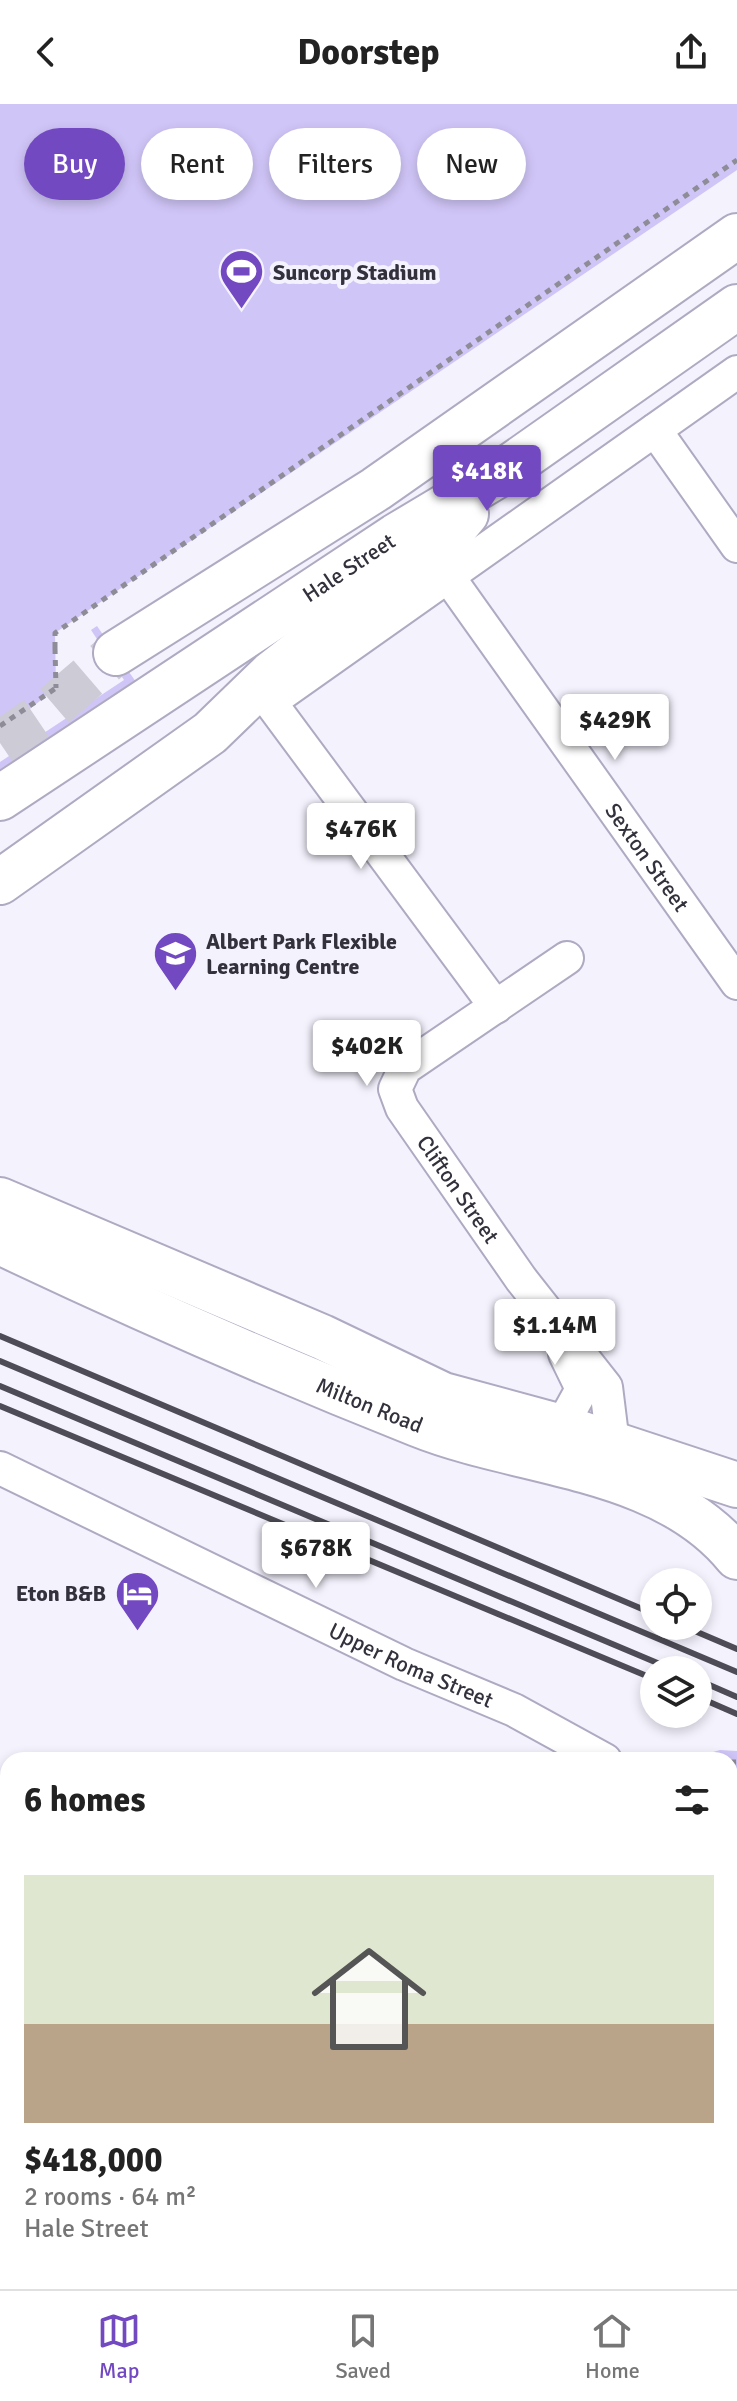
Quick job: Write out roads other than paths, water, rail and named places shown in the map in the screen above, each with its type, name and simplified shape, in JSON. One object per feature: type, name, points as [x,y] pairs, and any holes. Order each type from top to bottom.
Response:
[{"type":"main road","points":[[116,653],[376,489],[737,236]]},
{"type":"main road","name":"Hale Street","points":[[0,798],[396,536],[498,475],[737,307]]},
{"type":"main road","points":[[210,733],[271,674],[445,539],[498,475]]},
{"type":"main road","points":[[0,882],[210,733],[270,702]]},
{"type":"main road","name":"Milton Road","points":[[0,1200],[322,1337],[443,1395],[561,1427],[737,1485]]},
{"type":"main road","name":"Milton Road","points":[[0,1242],[213,1341],[421,1426],[648,1493],[709,1529],[737,1557]]},
{"type":"street","points":[[496,1007],[270,702],[737,372]]},
{"type":"street","points":[[655,430],[737,546]]},
{"type":"street","name":"Sexton Street","points":[[447,575],[737,983]]},
{"type":"street","name":"Clifton Street","points":[[567,958],[405,1068],[395,1089],[402,1108],[521,1279],[606,1387],[611,1398],[613,1444]]},
{"type":"street","name":"Clifton Street","points":[[521,1279],[582,1386],[581,1395],[561,1427]]},
{"type":"street","name":"Upper Roma Street","points":[[0,1468],[404,1664],[514,1710],[590,1752]]},
{"type":"tunnel","points":[[0,743],[53,707],[116,653]]},
{"type":"railway","points":[[0,1336],[640,1608]]},
{"type":"railway","points":[[0,1361],[737,1672]]},
{"type":"railway","points":[[0,1386],[641,1656]]},
{"type":"railway","points":[[0,1406],[640,1673]]},
{"type":"railway","points":[[712,1638],[737,1649]]},
{"type":"railway","points":[[712,1686],[737,1697]]},
{"type":"railway","points":[[712,1703],[737,1714]]},
{"type":"place","name":"Suncorp Stadium","points":[[242,311]]},
{"type":"place","name":"Albert Park Flexible Learning Centre","points":[[175,993]]},
{"type":"place","name":"Eton B&B","points":[[137,1632]]}]
